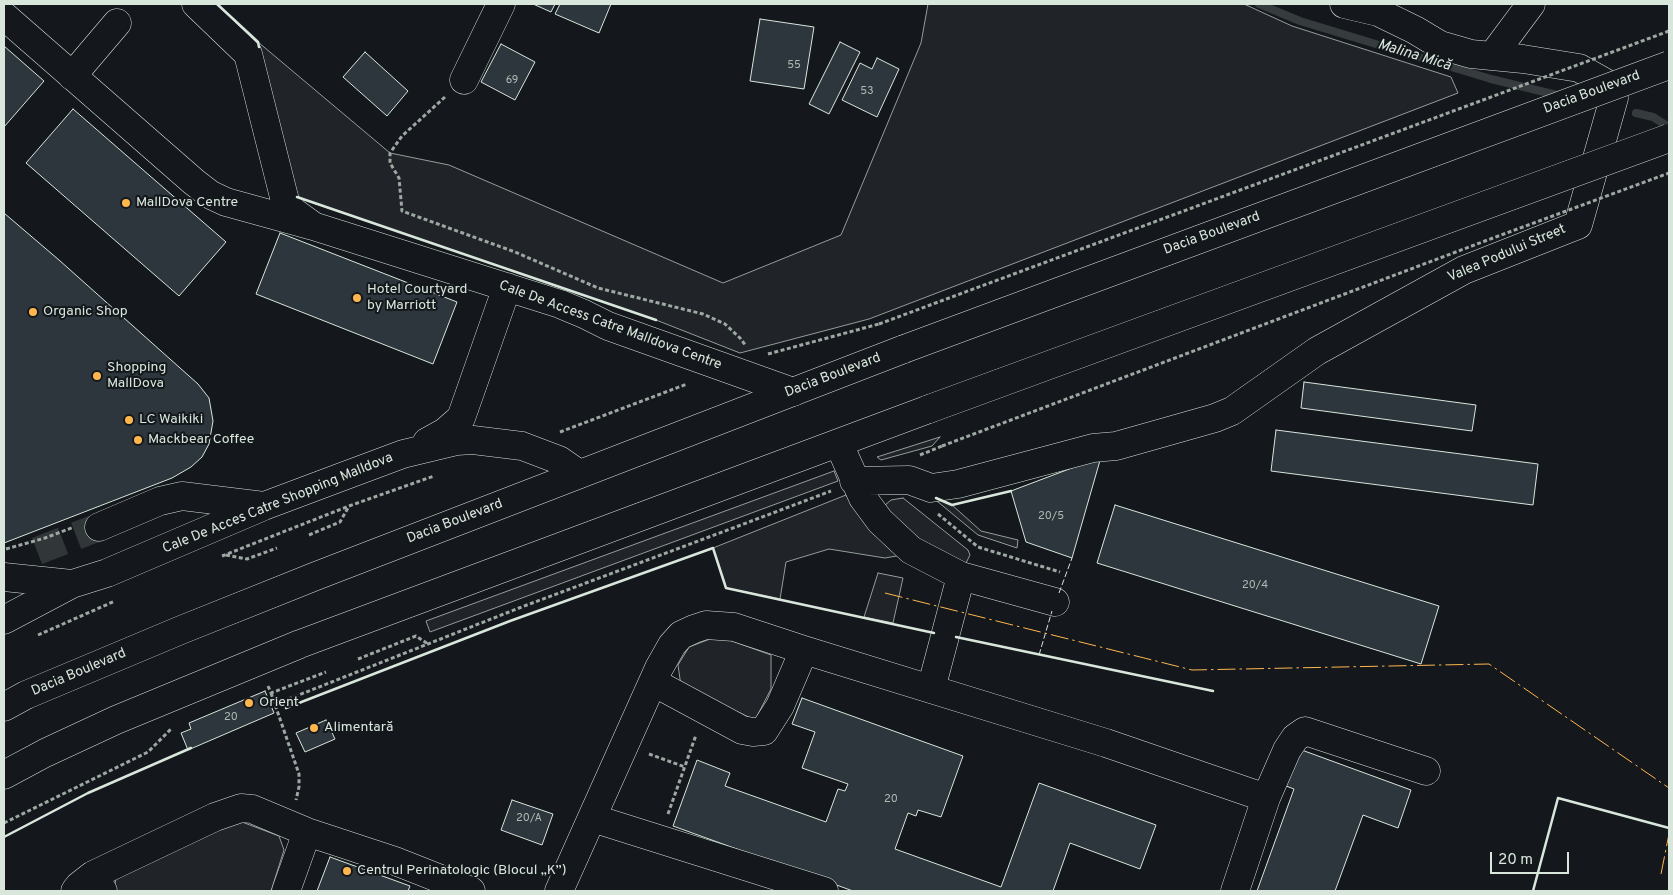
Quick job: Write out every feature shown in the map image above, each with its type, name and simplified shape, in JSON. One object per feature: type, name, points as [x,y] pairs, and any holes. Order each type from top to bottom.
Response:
[{"type":"main road","points":[[196,4],[248,54],[287,205],[313,226]]},
{"type":"main road","points":[[464,80],[501,4]]},
{"type":"main road","name":"Valea Podului Street","points":[[909,480],[932,488],[958,484],[1093,448],[1116,446],[1232,411],[1317,351],[1464,270],[1578,225],[1614,98],[1604,82],[1579,68],[1471,54],[1440,45],[1379,8],[1344,4]]},
{"type":"main road","points":[[1493,56],[1531,4]]},
{"type":"main road","name":"Cale De Access Catre Malldova Centre","points":[[4,16],[211,195],[226,202],[313,226],[560,304],[608,326],[793,392]]},
{"type":"main road","points":[[72,76],[117,23]]},
{"type":"main road","name":"Dacia Boulevard","points":[[11,698],[316,576],[904,349],[1669,65]]},
{"type":"main road","points":[[4,775],[45,753],[116,720],[231,671],[318,637],[929,409],[1669,138]]},
{"type":"main road","points":[[403,454],[445,432],[461,418],[507,287]]},
{"type":"main road","name":"Cale De Acces Catre Shopping Malldova","points":[[4,577],[72,584],[107,573],[264,506],[403,454],[457,441],[487,441],[522,446],[559,460],[578,474]]},
{"type":"main road","points":[[839,444],[863,498],[880,521],[911,550],[961,576],[1055,602]]},
{"type":"main road","points":[[854,481],[909,480]]},
{"type":"main road","points":[[99,527],[160,501],[182,496],[264,506]]},
{"type":"main road","points":[[931,689],[961,576]]},
{"type":"main road","points":[[4,620],[72,584]]},
{"type":"main road","points":[[559,891],[653,682],[672,645],[681,636],[706,625],[734,627],[1106,743],[1266,798]]},
{"type":"main road","points":[[653,682],[742,730],[764,731],[780,706],[804,650]]},
{"type":"main road","points":[[1235,891],[1266,798],[1286,750],[1295,738],[1305,731],[1426,771]]},
{"type":"main road","points":[[90,886],[215,817],[241,808],[252,809],[307,832],[395,862],[454,888]]},
{"type":"main road","points":[[592,818],[824,891]]},
{"type":"main road","points":[[286,891],[307,832]]},
{"type":"path","points":[[728,369],[754,358],[879,324],[1669,32]]},
{"type":"path","points":[[464,80],[402,136],[390,153],[390,162],[399,178],[402,211],[515,252],[598,288],[703,314],[725,324],[740,338],[754,358]]},
{"type":"path","points":[[942,446],[1669,173]]},
{"type":"path","points":[[560,432],[690,383]]},
{"type":"path","points":[[217,558],[349,506],[439,475]]},
{"type":"path","points":[[909,480],[920,499],[978,547],[1060,572]]},
{"type":"path","points":[[276,704],[519,608],[741,526],[854,481]]},
{"type":"path","points":[[309,535],[340,522],[349,506]]},
{"type":"path","points":[[224,555],[247,560],[277,548]]},
{"type":"path","points":[[37,635],[117,600]]},
{"type":"path","points":[[358,659],[416,636],[428,644]]},
{"type":"path","points":[[271,693],[326,672]]},
{"type":"path","points":[[259,689],[268,685],[299,774]]},
{"type":"path","points":[[658,839],[705,711]]},
{"type":"path","points":[[4,823],[148,752],[171,729],[179,724]]},
{"type":"path","points":[[625,746],[684,767]]},
{"type":"shaded area","points":[[928,4],[1244,4],[1292,26],[1451,77],[1458,93],[869,319],[740,353],[656,320],[296,197],[258,42],[390,153],[449,165],[723,283],[841,235],[921,43]]},
{"type":"shaded area","points":[[940,437],[932,446],[881,460],[877,457]]},
{"type":"shaded area","points":[[834,471],[838,481],[430,632],[426,621]]},
{"type":"shaded area","points":[[846,495],[862,516],[902,555],[885,558],[829,549],[786,562],[780,599],[726,588],[713,548]]},
{"type":"shaded area","points":[[932,497],[952,505],[981,531],[1018,540],[1017,548],[978,535]]},
{"type":"shaded area","points":[[903,498],[968,550],[970,555],[965,565],[961,566],[901,528],[884,506],[891,500]]},
{"type":"shaded area","points":[[878,573],[903,578],[893,623],[864,617]]},
{"type":"shaded area","points":[[718,636],[771,655],[771,689],[755,720],[681,686],[678,665],[689,647]]},
{"type":"shaded area","points":[[234,819],[279,836],[284,850],[271,891],[116,891],[114,887],[118,872]]},
{"type":"building","points":[[533,4],[555,4],[551,12]]},
{"type":"building","points":[[560,4],[611,4],[599,33],[555,14]]},
{"type":"building","points":[[760,19],[814,27],[804,89],[750,81]]},
{"type":"building","points":[[840,42],[860,52],[829,114],[809,104]]},
{"type":"building","points":[[501,44],[535,62],[515,100],[481,82]]},
{"type":"building","points":[[4,46],[44,81],[4,127]]},
{"type":"building","points":[[365,52],[408,91],[387,116],[343,77]]},
{"type":"building","points":[[877,58],[899,69],[877,117],[842,100],[860,63],[872,69]]},
{"type":"building","name":"MallDova Centre","points":[[73,109],[226,242],[179,296],[26,163]]},
{"type":"building","name":"Shopping MallDova","points":[[4,213],[198,384],[209,398],[213,421],[209,444],[202,457],[191,467],[172,478],[4,543]]},
{"type":"building","name":"Hotel Courtyard by Marriott","points":[[280,233],[457,302],[433,364],[256,294]]},
{"type":"building","points":[[1304,382],[1476,405],[1472,431],[1301,408]]},
{"type":"building","points":[[1276,430],[1538,464],[1533,505],[1271,471]]},
{"type":"building","points":[[1101,457],[1072,558],[1026,542],[1011,491]]},
{"type":"building","points":[[1115,505],[1439,606],[1421,664],[1097,563]]},
{"type":"building","points":[[265,691],[274,713],[188,750],[181,733],[191,729],[189,723]]},
{"type":"building","points":[[802,698],[963,756],[941,817],[918,810],[916,816],[908,813],[895,849],[1001,887],[1039,783],[1156,825],[1140,869],[1070,843],[1053,891],[853,891],[673,826],[697,760],[730,773],[725,786],[826,822],[838,789],[845,791],[848,784],[802,768],[815,732],[792,724]]},
{"type":"building","points":[[326,720],[335,739],[305,752],[296,733]]},
{"type":"building","points":[[1299,749],[1411,790],[1398,828],[1363,815],[1335,891],[1257,891],[1294,789],[1286,786]]},
{"type":"building","points":[[512,800],[553,814],[542,845],[501,830]]},
{"type":"building","name":"Centrul Perinatologic (Blocul „K”)","points":[[330,857],[410,886],[408,891],[317,891]]},
{"type":"waterway","name":"Malina Mică","points":[[1259,4],[1300,21],[1491,79],[1561,96]]},
{"type":"waterway","name":"Malina Mică","points":[[1636,113],[1653,117],[1669,127]]},
{"type":"tunnel","points":[[37,551],[99,527]]},
{"type":"fence","points":[[1059,593],[1072,558]]},
{"type":"fence","points":[[1039,655],[1052,611]]},
{"type":"wall","points":[[217,4],[258,42],[259,47]]},
{"type":"wall","points":[[297,197],[656,320]]},
{"type":"wall","points":[[936,498],[952,505],[1011,491]]},
{"type":"wall","points":[[286,708],[510,621],[713,548],[726,588],[934,633]]},
{"type":"wall","points":[[956,637],[1213,691]]},
{"type":"wall","points":[[4,837],[88,793],[191,748]]},
{"type":"wall","points":[[1533,891],[1558,798],[1669,828]]},
{"type":"power","points":[[885,593],[1192,670],[1489,664],[1669,788]]},
{"type":"power","points":[[1661,874],[1669,834]]},
{"type":"place","name":"MallDova Centre","points":[[126,203]]},
{"type":"place","name":"Hotel Courtyard by Marriott","points":[[357,298]]},
{"type":"place","name":"Organic Shop","points":[[33,312]]},
{"type":"place","name":"Shopping MallDova","points":[[97,376]]},
{"type":"place","name":"LC Waikiki","points":[[129,420]]},
{"type":"place","name":"Mackbear Coffee","points":[[138,440]]},
{"type":"place","name":"Orient","points":[[249,703]]},
{"type":"place","name":"Alimentară","points":[[314,728]]},
{"type":"place","name":"Centrul Perinatologic (Blocul „K”)","points":[[347,871]]}]
